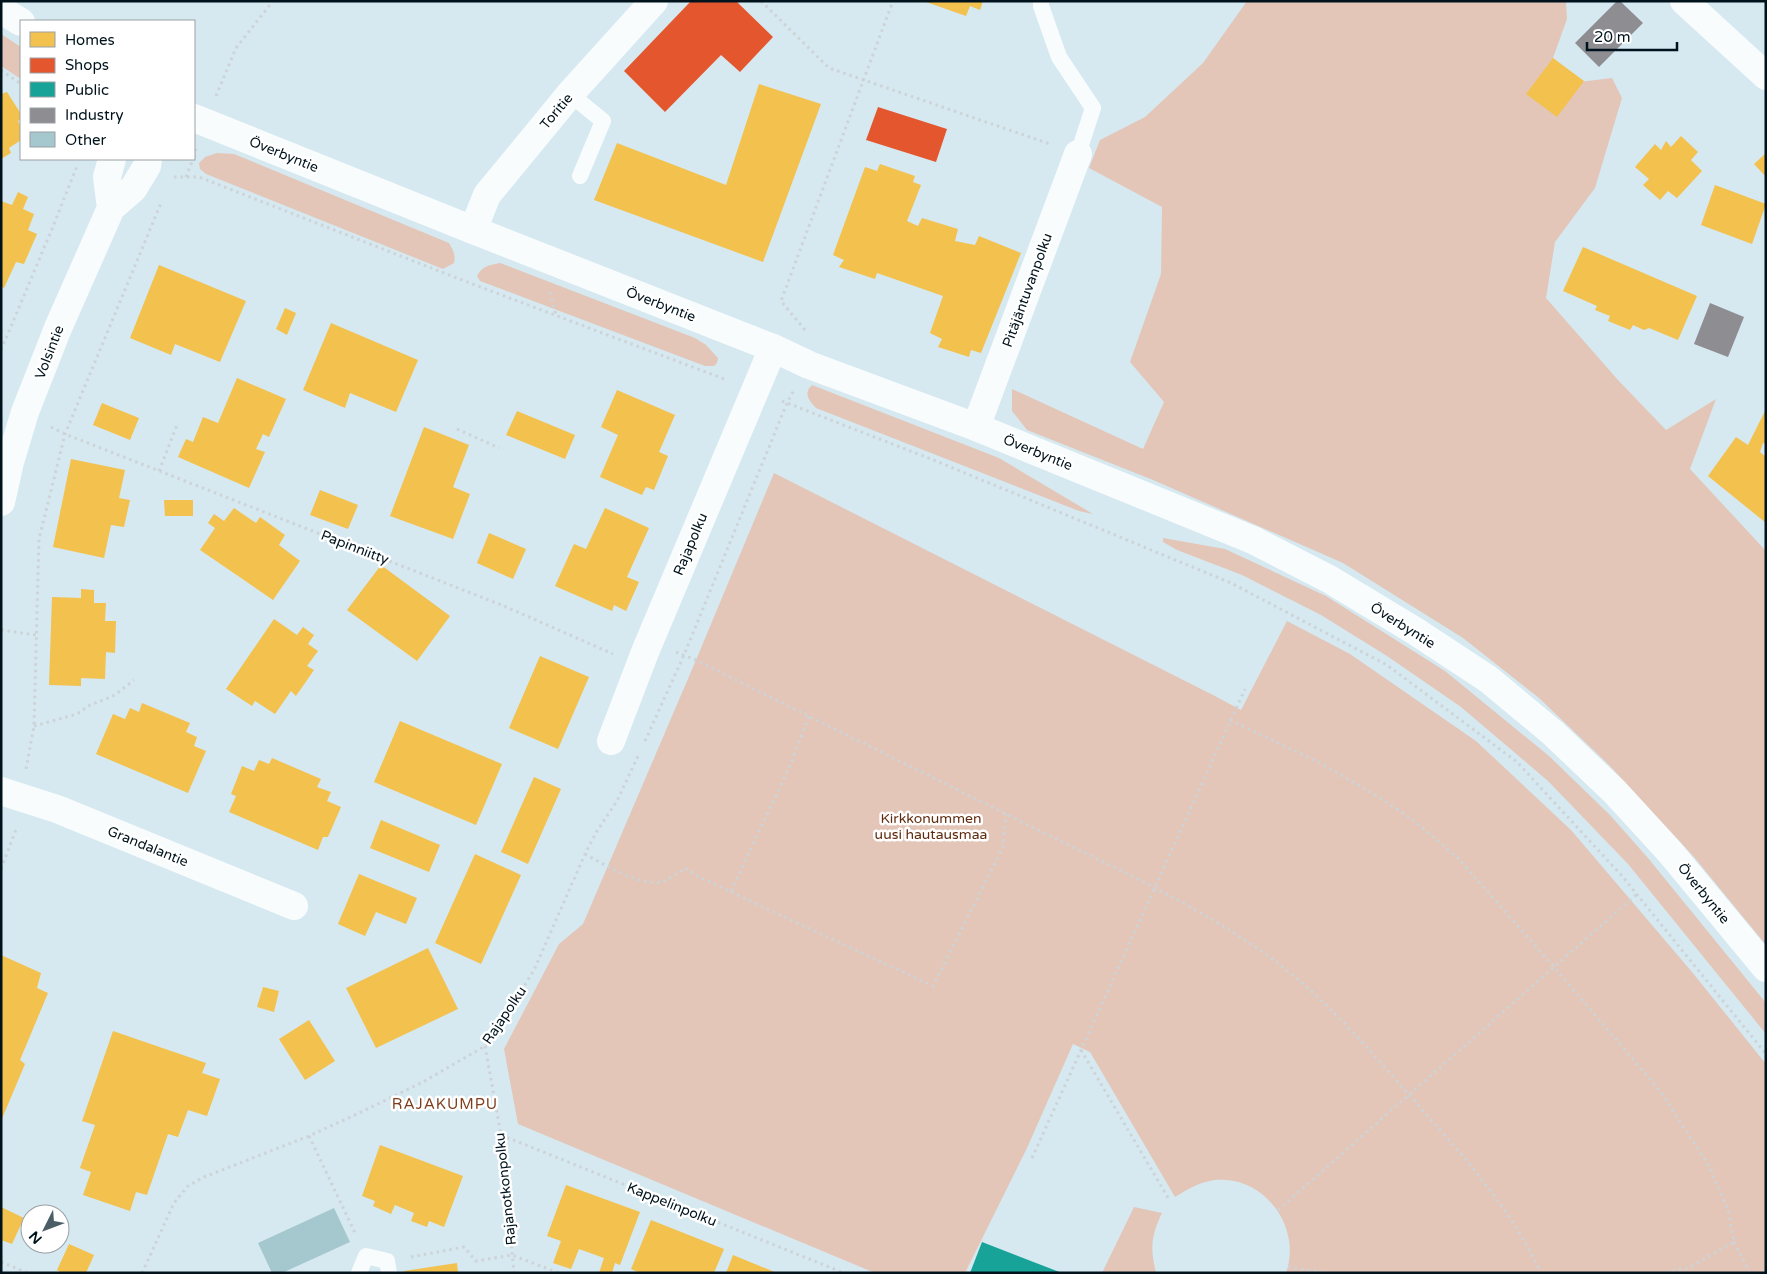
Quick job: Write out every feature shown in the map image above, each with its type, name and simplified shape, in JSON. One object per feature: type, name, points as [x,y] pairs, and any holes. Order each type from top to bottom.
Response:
[{"type":"street","name":"Toritie","points":[[473,230],[487,195],[570,94],[654,1]]},
{"type":"street","points":[[1684,1],[1766,76]]},
{"type":"street","points":[[1,10],[20,21]]},
{"type":"street","name":"Överbyntie","points":[[200,120],[773,348],[809,365],[976,427],[1253,540],[1329,579],[1488,679],[1553,733],[1615,792],[1670,852],[1766,968]]},
{"type":"street","name":"Pitäjäntuvanpolku","points":[[976,427],[1078,154]]},
{"type":"street","points":[[111,208],[107,177],[112,160]]},
{"type":"street","name":"Volsintie","points":[[1,502],[10,462],[25,412],[58,328],[111,208],[133,189],[147,162]]},
{"type":"street","name":"Rajapolku","points":[[611,742],[645,652],[773,348]]},
{"type":"street","name":"Grandalantie","points":[[11,793],[57,809],[294,906]]},
{"type":"lane","points":[[1041,1],[1041,6],[1059,57],[1093,108],[1078,154]]},
{"type":"lane","points":[[570,94],[604,121],[580,176]]},
{"type":"lane","points":[[359,1273],[366,1256],[388,1267]]},
{"type":"path","points":[[195,147],[200,120],[236,48],[273,1]]},
{"type":"path","points":[[761,1],[829,68],[1078,154]]},
{"type":"path","points":[[809,335],[781,301],[893,1]]},
{"type":"path","points":[[1,70],[20,83]]},
{"type":"path","points":[[1,350],[80,160]]},
{"type":"path","points":[[186,177],[192,160]]},
{"type":"path","points":[[147,162],[172,178],[199,177],[945,465],[1231,583],[1388,665],[1516,762],[1622,876],[1766,1054]]},
{"type":"path","points":[[1,869],[17,828],[11,793],[34,726],[39,539],[65,434],[164,196]]},
{"type":"path","name":"Rajapolku","points":[[142,1273],[174,1202],[188,1186],[204,1177],[309,1136],[423,1082],[485,1046],[535,968],[585,854],[597,831],[617,801],[684,655],[787,403],[795,388]]},
{"type":"path","points":[[159,471],[177,425]]},
{"type":"path","points":[[456,429],[499,448]]},
{"type":"path","name":"Papinniitty","points":[[65,434],[504,606],[615,655],[645,652]]},
{"type":"path","points":[[1,630],[36,635]]},
{"type":"path","points":[[684,655],[1154,887],[1233,932],[1277,963],[1354,1031],[1453,1144],[1501,1205],[1530,1250],[1541,1273]]},
{"type":"path","points":[[34,726],[78,714],[88,706],[115,695],[134,680]]},
{"type":"path","points":[[1032,1158],[1245,689]]},
{"type":"path","points":[[732,891],[789,768],[809,716]]},
{"type":"path","points":[[1230,720],[1320,762],[1377,796],[1412,819],[1458,858],[1661,1092],[1710,1168],[1728,1210],[1734,1242],[1750,1273]]},
{"type":"path","points":[[585,854],[622,874],[644,881],[660,882],[685,868],[702,878],[934,986],[1004,847],[1006,814]]},
{"type":"path","points":[[1278,1210],[1636,894]]},
{"type":"path","name":"Rajanotkonpolku","points":[[485,1046],[501,1135],[514,1273]]},
{"type":"path","points":[[1080,1050],[1170,1202]]},
{"type":"path","name":"Kappelinpolku","points":[[501,1135],[844,1273]]},
{"type":"path","points":[[309,1136],[366,1256]]},
{"type":"path","points":[[1662,1273],[1688,1268],[1734,1242]]},
{"type":"path","points":[[388,1267],[464,1247],[476,1261],[512,1255],[559,1273]]},
{"type":"path","points":[[1,1262],[28,1273]]},
{"type":"path","points":[[1288,1267],[1330,1273]]},
{"type":"green space","points":[[1247,1],[1566,1],[1567,19],[1553,58],[1579,82],[1612,78],[1622,98],[1595,188],[1555,242],[1546,298],[1618,380],[1666,430],[1716,399],[1690,469],[1766,551],[1766,945],[1694,857],[1609,765],[1539,698],[1463,638],[1343,563],[1153,480],[1027,430],[1012,411],[1012,389],[1143,449],[1164,402],[1130,362],[1161,274],[1162,207],[1089,168],[1100,140],[1145,117],[1203,63]]},
{"type":"green space","points":[[1,34],[20,46],[20,78],[1,66]]},
{"type":"green space","points":[[217,153],[234,154],[449,243],[453,250],[454,263],[443,269],[206,174],[200,169],[199,163],[205,157]]},
{"type":"green space","points":[[500,263],[695,338],[706,345],[718,358],[717,363],[714,366],[705,366],[480,281],[477,276],[481,270],[490,265]]},
{"type":"green space","points":[[812,385],[999,458],[1093,514],[1079,511],[816,408],[809,400],[807,394]]},
{"type":"green space","name":"Kirkkonummen uusi hautausmaa","points":[[774,473],[1241,710],[1287,621],[1350,654],[1476,741],[1571,830],[1692,972],[1766,1064],[1766,1273],[1286,1273],[1290,1257],[1289,1241],[1285,1226],[1278,1212],[1268,1200],[1256,1190],[1242,1183],[1226,1180],[1212,1180],[1199,1184],[1175,1197],[1090,1052],[1073,1044],[1027,1148],[965,1273],[875,1273],[518,1124],[504,1049],[559,944],[583,924]]},
{"type":"green space","points":[[1163,538],[1225,549],[1326,596],[1445,671],[1549,756],[1610,815],[1648,858],[1766,1003],[1766,1034],[1628,864],[1548,781],[1461,707],[1387,656],[1321,615],[1242,575],[1177,550],[1163,542]]},
{"type":"green space","points":[[1134,1207],[1162,1213],[1154,1236],[1152,1249],[1156,1273],[1102,1273]]},
{"type":"building: Homes","points":[[983,1],[980,10],[970,6],[966,16],[926,2]]},
{"type":"building: Homes","points":[[1553,58],[1584,81],[1557,117],[1526,94]]},
{"type":"building: Homes","points":[[759,84],[821,104],[763,262],[594,200],[617,143],[726,185]]},
{"type":"building: Homes","points":[[7,92],[20,112],[20,120],[18,121],[20,125],[20,141],[9,148],[11,153],[1,159],[1,94]]},
{"type":"building: Homes","points":[[1681,136],[1698,152],[1691,160],[1702,171],[1677,198],[1668,191],[1660,200],[1643,185],[1649,179],[1635,167],[1655,144],[1661,150],[1666,141],[1671,147]]},
{"type":"building: Homes","points":[[1766,153],[1766,177],[1754,164]]},
{"type":"building: Homes","points":[[880,164],[915,176],[913,182],[921,185],[907,221],[918,226],[922,218],[958,229],[955,241],[975,245],[979,236],[1021,253],[981,353],[971,350],[969,357],[938,347],[942,339],[930,333],[943,296],[877,273],[875,279],[839,267],[844,260],[833,255],[865,167],[877,171]]},
{"type":"building: Homes","points":[[1715,185],[1766,204],[1752,244],[1701,225]]},
{"type":"building: Homes","points":[[18,192],[28,197],[23,209],[34,214],[28,230],[37,234],[24,264],[16,262],[4,288],[1,286],[1,201],[12,205]]},
{"type":"building: Homes","points":[[1583,247],[1697,296],[1678,340],[1649,328],[1644,330],[1633,325],[1630,330],[1608,321],[1610,316],[1595,310],[1597,306],[1563,291]]},
{"type":"building: Homes","points":[[159,265],[246,301],[220,362],[175,344],[171,355],[130,338]]},
{"type":"building: Homes","points":[[285,308],[296,313],[287,335],[276,329]]},
{"type":"building: Homes","points":[[331,323],[418,360],[396,412],[350,393],[345,408],[303,390]]},
{"type":"building: Homes","points":[[237,378],[286,399],[269,437],[263,434],[256,449],[265,452],[249,488],[178,457],[186,439],[193,442],[203,417],[218,423]]},
{"type":"building: Homes","points":[[617,390],[675,415],[659,452],[668,456],[654,490],[646,487],[642,495],[600,477],[618,435],[601,427]]},
{"type":"building: Homes","points":[[102,403],[139,418],[130,440],[93,425]]},
{"type":"building: Homes","points":[[1766,409],[1766,444],[1763,443],[1760,452],[1766,457],[1766,523],[1708,476],[1736,437],[1748,445]]},
{"type":"building: Homes","points":[[517,411],[575,435],[565,459],[506,435]]},
{"type":"building: Homes","points":[[424,427],[469,445],[453,487],[470,494],[453,539],[390,516]]},
{"type":"building: Homes","points":[[71,459],[125,470],[119,498],[130,500],[124,527],[111,525],[104,558],[53,547]]},
{"type":"building: Homes","points":[[320,490],[358,505],[348,529],[310,515]]},
{"type":"building: Homes","points":[[164,500],[193,500],[193,516],[165,516]]},
{"type":"building: Homes","points":[[234,508],[256,523],[260,517],[285,535],[279,545],[300,561],[273,600],[200,550],[215,528],[208,523],[214,514],[224,521]]},
{"type":"building: Homes","points":[[605,508],[649,528],[627,577],[639,582],[626,611],[614,605],[612,611],[555,586],[574,544],[586,549]]},
{"type":"building: Homes","points":[[489,533],[526,549],[513,579],[477,563]]},
{"type":"building: Homes","points":[[381,565],[450,616],[417,661],[347,610]]},
{"type":"building: Homes","points":[[81,589],[94,590],[94,603],[106,603],[105,621],[116,621],[115,653],[106,652],[105,679],[81,678],[81,686],[49,685],[52,597],[81,598]]},
{"type":"building: Homes","points":[[274,619],[297,635],[303,627],[314,635],[308,644],[318,651],[307,666],[314,670],[296,696],[291,691],[275,714],[255,701],[252,706],[226,689]]},
{"type":"building: Homes","points":[[540,656],[589,677],[558,749],[509,728]]},
{"type":"building: Homes","points":[[142,703],[190,723],[186,732],[197,737],[194,746],[206,751],[188,793],[96,754],[113,714],[125,719],[130,708],[139,712]]},
{"type":"building: Homes","points":[[400,721],[502,764],[476,825],[374,782]]},
{"type":"building: Homes","points":[[272,758],[321,779],[317,787],[331,792],[327,801],[341,807],[328,837],[323,837],[318,850],[229,812],[236,796],[231,794],[242,766],[254,771],[259,760],[269,764]]},
{"type":"building: Homes","points":[[534,777],[561,789],[528,864],[501,852]]},
{"type":"building: Homes","points":[[381,820],[440,845],[429,872],[370,848]]},
{"type":"building: Homes","points":[[475,854],[521,875],[481,964],[435,943]]},
{"type":"building: Homes","points":[[359,874],[417,898],[406,924],[376,912],[365,936],[338,924]]},
{"type":"building: Homes","points":[[428,948],[458,1009],[376,1048],[346,988]]},
{"type":"building: Homes","points":[[1,955],[41,973],[37,988],[48,993],[20,1060],[25,1064],[1,1121]]},
{"type":"building: Homes","points":[[263,987],[279,991],[274,1012],[257,1007]]},
{"type":"building: Homes","points":[[309,1020],[335,1061],[305,1080],[279,1039]]},
{"type":"building: Homes","points":[[113,1031],[206,1063],[202,1073],[220,1079],[207,1116],[188,1110],[178,1137],[168,1134],[147,1195],[136,1192],[130,1211],[83,1195],[91,1172],[80,1168],[95,1125],[82,1121]]},
{"type":"building: Homes","points":[[380,1145],[463,1176],[444,1227],[429,1221],[427,1227],[411,1221],[414,1213],[395,1205],[391,1214],[373,1206],[375,1201],[362,1196]]},
{"type":"building: Homes","points":[[566,1185],[640,1212],[620,1265],[615,1263],[612,1273],[599,1273],[604,1258],[579,1249],[571,1269],[553,1263],[561,1241],[547,1236]]},
{"type":"building: Homes","points":[[1,1207],[20,1216],[20,1227],[12,1244],[1,1240]]},
{"type":"building: Homes","points":[[651,1220],[724,1249],[714,1273],[640,1273],[631,1269]]},
{"type":"building: Homes","points":[[70,1244],[94,1255],[86,1273],[62,1273],[57,1270],[64,1254],[70,1254]]},
{"type":"building: Homes","points":[[733,1255],[777,1273],[726,1273]]},
{"type":"building: Homes","points":[[457,1263],[458,1273],[404,1273],[404,1271]]},
{"type":"building: Shops","points":[[691,1],[736,1],[773,37],[740,72],[721,55],[665,112],[624,71]]},
{"type":"building: Shops","points":[[878,107],[947,129],[936,162],[866,140]]},
{"type":"building: Public","points":[[982,1242],[1062,1273],[970,1273]]},
{"type":"building: Industry","points":[[1617,1],[1620,1],[1643,23],[1599,67],[1575,43]]},
{"type":"building: Industry","points":[[1710,303],[1744,317],[1728,357],[1694,344]]},
{"type":"building: Other","points":[[334,1208],[350,1242],[282,1273],[272,1273],[258,1243]]},
{"type":"district","name":"RAJAKUMPU","points":[[445,1104]]}]
